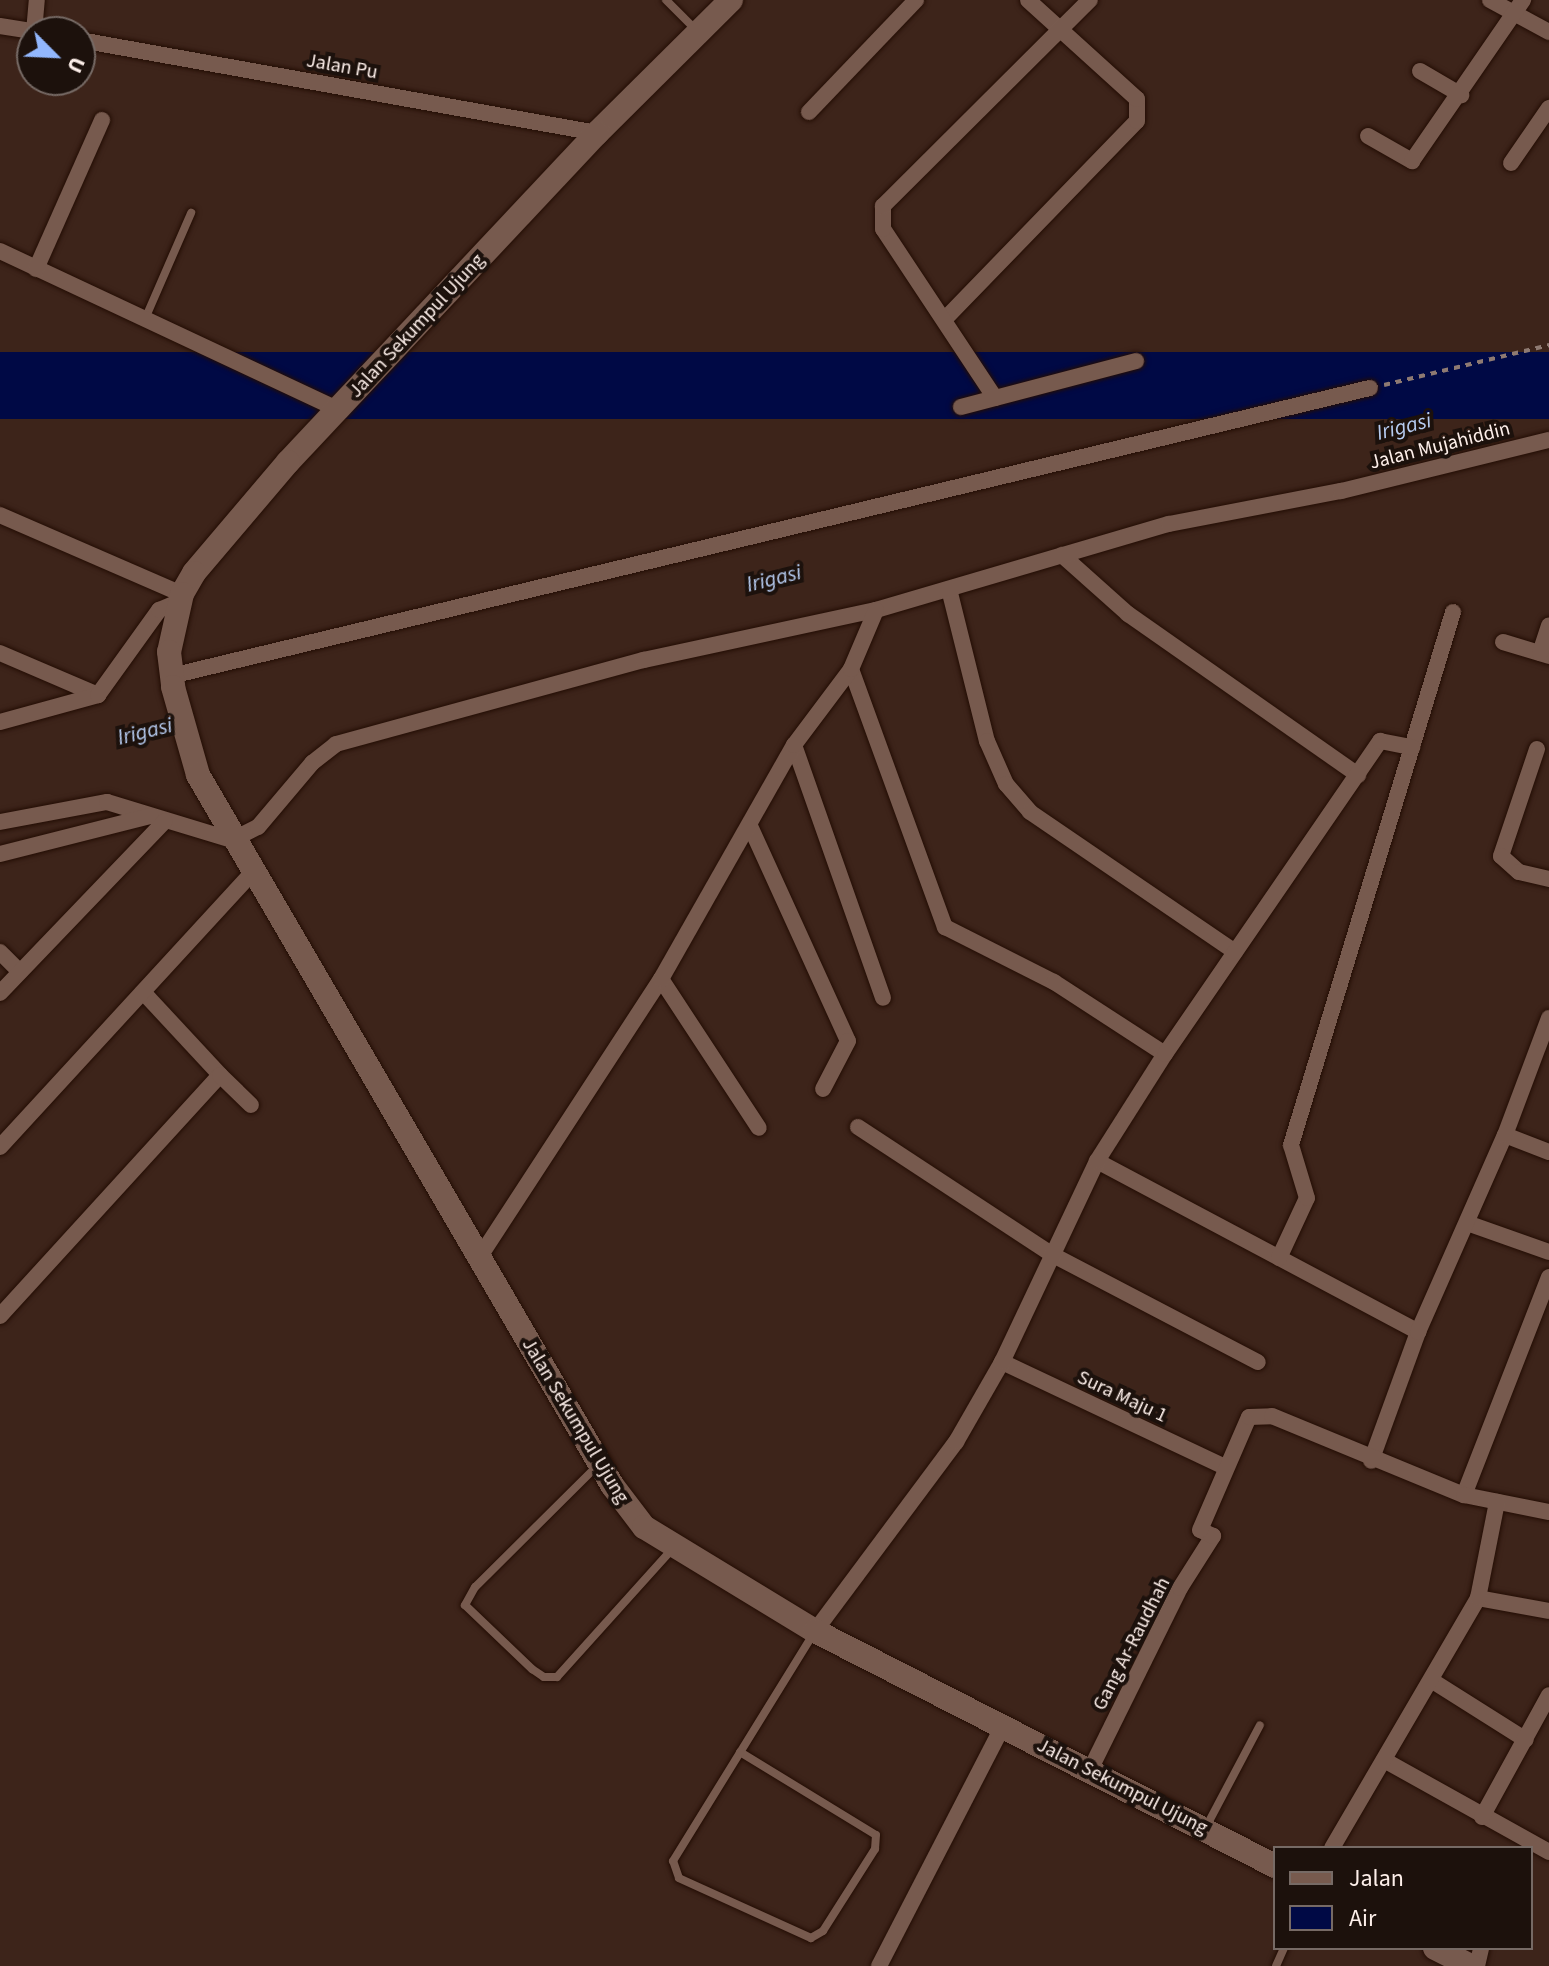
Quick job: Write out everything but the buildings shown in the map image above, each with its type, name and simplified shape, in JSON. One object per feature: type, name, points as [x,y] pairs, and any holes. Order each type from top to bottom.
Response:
[{"type":"main road","name":"Jalan Sekumpul Ujung","points":[[731,0],[597,133],[210,551],[181,598],[172,628],[172,681],[198,775],[232,840],[632,1514],[675,1547],[815,1631],[1273,1865]]},
{"type":"main road","points":[[1440,1950],[1473,1962]]},
{"type":"street","points":[[809,112],[916,0]]},
{"type":"street","points":[[944,320],[1137,121],[1137,99],[1028,0]]},
{"type":"street","points":[[995,398],[883,229],[883,206],[1090,0]]},
{"type":"street","points":[[1490,0],[1519,7],[1549,32]]},
{"type":"street","points":[[1368,136],[1412,161],[1461,95],[1519,7]]},
{"type":"street","name":"Jalan Pu","points":[[96,43],[597,133]]},
{"type":"street","points":[[1420,71],[1461,95]]},
{"type":"street","points":[[1511,163],[1549,108]]},
{"type":"street","points":[[36,269],[102,120]]},
{"type":"street","points":[[0,251],[339,410]]},
{"type":"street","points":[[961,407],[1136,361]]},
{"type":"street","points":[[172,681],[1370,388]]},
{"type":"street","name":"Jalan Mujahiddin","points":[[232,840],[258,827],[312,763],[336,744],[644,660],[876,610],[1169,524],[1341,491],[1549,440]]},
{"type":"street","points":[[0,515],[181,598]]},
{"type":"street","points":[[1062,555],[1128,614],[1358,775]]},
{"type":"street","points":[[949,589],[987,741],[1006,784],[1030,812],[1235,952]]},
{"type":"street","points":[[0,722],[98,695],[159,610],[181,598]]},
{"type":"street","points":[[479,1258],[661,979],[794,745],[851,669],[876,610]]},
{"type":"street","points":[[1279,1258],[1307,1198],[1291,1145],[1453,612]]},
{"type":"street","points":[[1503,642],[1544,655],[1549,625]]},
{"type":"street","points":[[0,653],[98,695]]},
{"type":"street","points":[[851,669],[945,927],[1054,982],[1165,1054]]},
{"type":"street","points":[[815,1631],[956,1442],[1002,1362],[1097,1161],[1165,1054],[1380,741],[1412,747]]},
{"type":"street","points":[[794,745],[883,998]]},
{"type":"street","points":[[1537,749],[1501,856],[1519,872],[1549,879]]},
{"type":"street","points":[[0,822],[107,802],[232,840]]},
{"type":"street","points":[[0,854],[158,818]]},
{"type":"street","points":[[0,993],[158,818]]},
{"type":"street","points":[[750,826],[848,1041],[823,1089]]},
{"type":"street","points":[[0,1147],[252,873]]},
{"type":"street","points":[[0,952],[20,972]]},
{"type":"street","points":[[661,979],[759,1128]]},
{"type":"street","points":[[143,992],[251,1105]]},
{"type":"street","points":[[1371,1461],[1418,1332],[1542,1056],[1549,1018]]},
{"type":"street","points":[[0,1316],[220,1075]]},
{"type":"street","points":[[858,1127],[1053,1255],[1258,1362]]},
{"type":"street","points":[[1505,1135],[1549,1152]]},
{"type":"street","points":[[1097,1161],[1418,1332]]},
{"type":"street","points":[[1467,1223],[1549,1252]]},
{"type":"street","points":[[1464,1495],[1549,1277]]},
{"type":"street","name":"Sura Maju 1","points":[[1002,1362],[1225,1467]]},
{"type":"street","points":[[1225,1467],[1249,1417],[1260,1413],[1371,1461],[1464,1495],[1549,1512]]},
{"type":"street","name":"Gang Ar-Raudhah","points":[[1090,1770],[1180,1588],[1213,1536],[1200,1530],[1225,1467]]},
{"type":"street","points":[[1333,1846],[1478,1598],[1497,1502]]},
{"type":"street","points":[[1478,1598],[1549,1611]]},
{"type":"street","points":[[1431,1680],[1526,1740]]},
{"type":"street","points":[[1482,1817],[1549,1695]]},
{"type":"street","points":[[879,1966],[1003,1726]]},
{"type":"street","points":[[1384,1760],[1549,1852]]},
{"type":"lane","points":[[666,0],[699,33]]},
{"type":"lane","points":[[144,321],[191,213]]},
{"type":"lane","points":[[600,1464],[475,1587],[465,1605],[532,1669],[544,1677],[557,1677],[675,1547]]},
{"type":"lane","points":[[740,1752],[876,1835],[875,1849],[838,1908],[823,1931],[811,1938],[679,1878],[674,1871],[677,1851],[815,1631]]},
{"type":"lane","points":[[1204,1829],[1260,1725]]},
{"type":"path","points":[[1370,388],[1549,345]]},
{"type":"water","points":[[0,352],[1549,352],[1549,419],[0,419]]},
{"type":"water label","name":"Irigasi","points":[[1404,427]]},
{"type":"water label","name":"Irigasi","points":[[774,579]]},
{"type":"water label","name":"Irigasi","points":[[145,732]]}]
